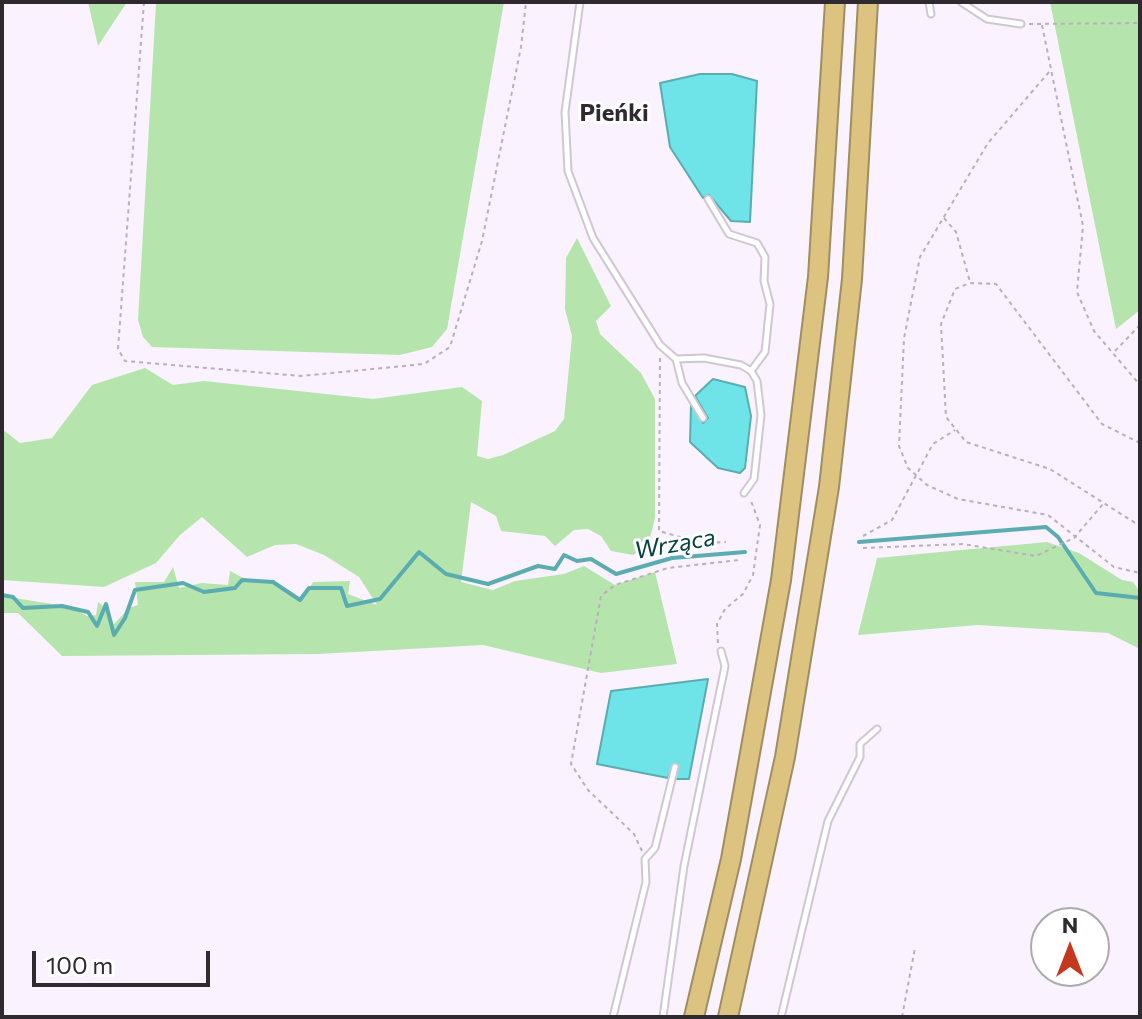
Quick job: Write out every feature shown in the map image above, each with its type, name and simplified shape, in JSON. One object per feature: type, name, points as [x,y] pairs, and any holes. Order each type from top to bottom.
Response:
[{"type":"highway","points":[[694,1017],[731,859],[781,580],[818,277],[835,2]]},
{"type":"highway","points":[[728,1017],[785,757],[829,487],[852,279],[868,2]]},
{"type":"lane","points":[[580,2],[565,112],[568,171],[593,238],[658,342],[676,359],[682,383],[703,418]]},
{"type":"lane","points":[[929,2],[931,14]]},
{"type":"lane","points":[[961,2],[987,19],[1021,24]]},
{"type":"lane","points":[[708,199],[729,234],[757,243],[765,257],[764,281],[770,304],[765,352],[751,371]]},
{"type":"lane","points":[[676,359],[704,358],[741,365],[751,371],[757,381],[761,415],[754,479],[744,493]]},
{"type":"lane","points":[[663,1017],[698,790],[710,751],[725,666],[721,651]]},
{"type":"lane","points":[[781,1017],[828,821],[860,757],[860,744],[877,729]]},
{"type":"lane","points":[[613,1017],[646,882],[645,859],[655,848],[675,767]]},
{"type":"path","points":[[144,2],[118,349],[125,361],[301,376],[424,364],[450,347],[482,241],[521,47],[526,2]]},
{"type":"path","points":[[1021,24],[1140,23]]},
{"type":"path","points":[[1042,25],[1049,72],[1083,226],[1077,292],[1094,331],[1140,385]]},
{"type":"path","points":[[1049,72],[988,143],[920,257],[904,338],[899,446],[915,474],[927,485],[958,499],[1048,515],[1114,567],[1140,573]]},
{"type":"path","points":[[944,217],[956,232],[970,283]]},
{"type":"path","points":[[1140,443],[1102,424],[996,284],[970,283],[955,289],[941,324],[946,417],[966,442],[1050,469],[1140,526]]},
{"type":"path","points":[[1114,352],[1140,325]]},
{"type":"path","points":[[658,342],[661,366],[659,531],[701,543],[726,542]]},
{"type":"path","points":[[863,536],[892,520],[902,508],[915,474],[933,444],[956,429]]},
{"type":"path","points":[[721,651],[717,624],[725,609],[743,594],[753,575],[760,525],[755,506],[744,493]]},
{"type":"path","points":[[863,548],[963,544],[1036,556],[1074,538],[1103,504]]},
{"type":"path","points":[[645,859],[634,834],[588,790],[571,764],[601,596],[615,585],[668,568],[739,560]]},
{"type":"path","points":[[902,1017],[915,948]]},
{"type":"green space","points":[[88,2],[127,2],[98,46]]},
{"type":"green space","points":[[504,2],[447,329],[432,347],[400,355],[152,347],[143,337],[138,320],[156,3]]},
{"type":"green space","points":[[1050,2],[1140,2],[1140,310],[1116,329]]},
{"type":"green space","points":[[577,238],[611,306],[596,321],[600,334],[641,373],[655,399],[655,518],[648,546],[633,555],[611,551],[601,536],[588,529],[574,530],[555,546],[545,536],[501,531],[496,516],[471,502],[461,582],[493,590],[515,581],[564,574],[584,566],[615,585],[655,572],[677,664],[601,673],[483,645],[318,654],[62,656],[18,613],[2,613],[2,596],[71,607],[87,616],[96,615],[98,602],[106,608],[114,624],[129,608],[138,605],[135,582],[164,582],[173,567],[179,588],[202,583],[228,585],[230,571],[251,582],[278,583],[296,598],[306,594],[313,582],[350,581],[348,594],[377,605],[359,577],[324,555],[296,544],[275,545],[247,557],[202,517],[180,535],[156,563],[104,587],[2,580],[2,429],[20,443],[52,438],[92,385],[145,368],[173,385],[204,381],[373,399],[462,387],[482,401],[477,456],[488,459],[503,455],[555,431],[564,419],[572,336],[565,309],[566,258]]},
{"type":"green space","points":[[1047,542],[1079,553],[1122,580],[1133,582],[1140,592],[1140,649],[1108,633],[978,625],[858,635],[877,558]]},
{"type":"water","points":[[700,74],[732,74],[757,81],[750,222],[731,221],[709,195],[703,198],[670,147],[660,83]]},
{"type":"water","points":[[713,379],[745,387],[751,416],[745,468],[740,473],[718,468],[690,442],[691,405],[703,423],[708,418],[695,396]]},
{"type":"water","points":[[708,679],[689,779],[675,779],[677,767],[673,765],[668,778],[597,764],[611,691]]},
{"type":"waterway","name":"Wrząca","points":[[859,542],[1046,527],[1058,537],[1096,593],[1140,598]]},
{"type":"waterway","name":"Wrząca","points":[[2,595],[13,597],[23,608],[62,606],[88,612],[97,626],[106,604],[114,635],[125,618],[135,590],[183,583],[204,592],[235,588],[242,580],[273,582],[300,600],[309,588],[341,588],[347,606],[380,599],[419,552],[446,574],[488,584],[538,566],[555,569],[564,555],[577,561],[591,559],[616,574],[672,558],[745,552]]},
{"type":"district","name":"Pieńki","points":[[614,113]]}]
